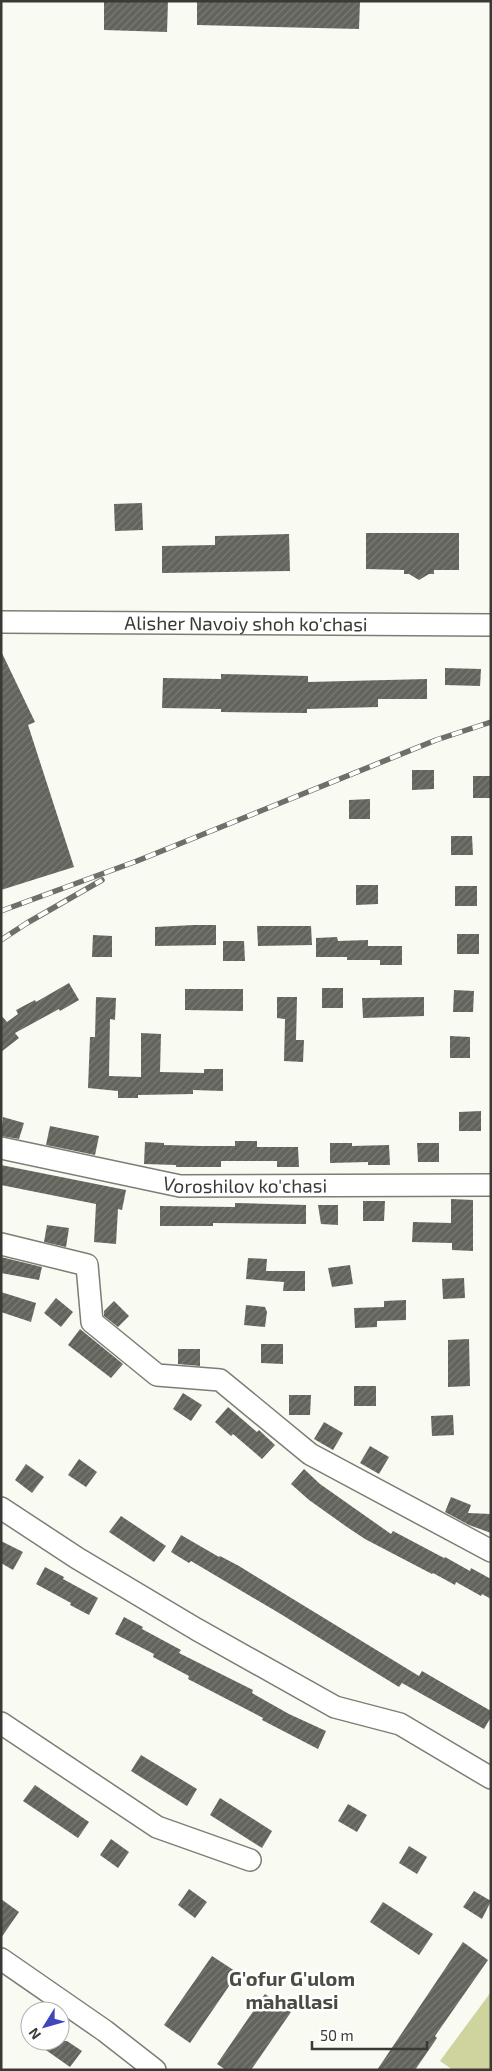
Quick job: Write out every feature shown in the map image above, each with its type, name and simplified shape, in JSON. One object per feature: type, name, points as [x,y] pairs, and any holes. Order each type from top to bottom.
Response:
[{"type":"street","name":"Alisher Navoiy shoh ko'chasi","points":[[1,622],[491,625]]},
{"type":"street","name":"Voroshilov ko'chasi","points":[[1,1148],[180,1186],[491,1184]]},
{"type":"street","points":[[1,1244],[87,1265],[92,1322],[157,1375],[220,1380],[310,1454],[491,1552]]},
{"type":"street","points":[[1,1508],[77,1558],[196,1629],[335,1707],[400,1724],[491,1778]]},
{"type":"street","points":[[1,1723],[157,1826],[250,1860]]},
{"type":"street","points":[[1,1959],[105,2031],[155,2070]]},
{"type":"green space","points":[[491,1992],[491,2070],[453,2070],[440,2061]]},
{"type":"building","points":[[104,1],[168,1],[167,32],[104,30]]},
{"type":"building","points":[[197,1],[360,1],[359,29],[197,25]]},
{"type":"building","points":[[142,503],[143,530],[115,531],[114,504]]},
{"type":"building","points":[[366,533],[459,533],[459,570],[434,570],[434,574],[429,574],[419,580],[409,574],[404,574],[404,570],[366,569]]},
{"type":"building","points":[[289,534],[290,571],[162,573],[162,546],[215,545],[215,536]]},
{"type":"building","points":[[1,651],[35,722],[28,725],[74,867],[1,890]]},
{"type":"building","points":[[445,668],[481,669],[480,686],[445,685]]},
{"type":"building","points":[[221,674],[308,676],[308,682],[427,679],[427,699],[378,699],[378,707],[307,709],[307,713],[221,712],[221,709],[162,708],[163,678],[221,679]]},
{"type":"building","points":[[412,770],[434,770],[434,789],[412,790]]},
{"type":"building","points":[[473,776],[491,776],[491,798],[473,798]]},
{"type":"building","points":[[370,799],[370,819],[349,819],[349,800]]},
{"type":"building","points":[[451,836],[472,836],[473,855],[451,855]]},
{"type":"building","points":[[356,885],[378,885],[378,904],[356,905]]},
{"type":"building","points":[[455,886],[477,886],[477,906],[455,906]]},
{"type":"building","points":[[216,925],[216,945],[155,946],[155,927]]},
{"type":"building","points":[[257,926],[311,926],[312,945],[258,946]]},
{"type":"building","points":[[457,934],[479,934],[479,954],[457,954]]},
{"type":"building","points":[[93,935],[112,936],[112,957],[92,957]]},
{"type":"building","points":[[337,937],[338,941],[368,940],[368,946],[402,946],[402,965],[380,965],[380,960],[347,960],[347,957],[316,957],[316,938]]},
{"type":"building","points":[[223,941],[244,941],[245,961],[223,961]]},
{"type":"building","points":[[69,983],[79,1000],[15,1033],[19,1038],[1,1052],[1,1015],[7,1022],[18,1014],[16,1010],[35,1000],[36,1002]]},
{"type":"building","points":[[322,988],[343,988],[343,1008],[322,1008]]},
{"type":"building","points":[[185,989],[243,989],[243,1011],[185,1010]]},
{"type":"building","points":[[454,990],[474,991],[473,1012],[453,1012]]},
{"type":"building","points":[[96,997],[116,998],[115,1020],[110,1019],[109,1076],[141,1077],[141,1033],[161,1034],[160,1072],[204,1073],[204,1069],[223,1069],[223,1091],[193,1090],[193,1094],[138,1095],[138,1098],[118,1098],[118,1091],[88,1088],[90,1037],[95,1037]]},
{"type":"building","points":[[277,997],[297,997],[296,1040],[304,1040],[303,1062],[284,1061],[285,1019],[277,1018]]},
{"type":"building","points":[[424,997],[424,1016],[363,1018],[362,998]]},
{"type":"building","points":[[450,1036],[470,1037],[470,1058],[450,1058]]},
{"type":"building","points":[[481,1111],[481,1131],[459,1131],[459,1112]]},
{"type":"building","points":[[3,1117],[24,1123],[19,1139],[1,1136]]},
{"type":"building","points":[[50,1126],[99,1136],[95,1155],[46,1145]]},
{"type":"building","points":[[235,1141],[257,1141],[257,1147],[298,1147],[299,1167],[277,1167],[277,1161],[221,1161],[221,1167],[176,1167],[176,1165],[144,1164],[145,1142],[164,1143],[164,1145],[235,1146]]},
{"type":"building","points":[[330,1143],[352,1143],[352,1146],[389,1145],[390,1165],[368,1165],[368,1162],[330,1163]]},
{"type":"building","points":[[417,1143],[439,1143],[439,1162],[418,1162]]},
{"type":"building","points":[[1,1165],[126,1190],[122,1210],[118,1209],[116,1244],[94,1242],[96,1204],[1,1185]]},
{"type":"building","points":[[451,1199],[473,1200],[473,1251],[452,1250],[452,1243],[412,1242],[413,1222],[451,1223]]},
{"type":"building","points":[[363,1201],[385,1201],[384,1221],[363,1221]]},
{"type":"building","points":[[235,1203],[306,1205],[306,1224],[213,1223],[213,1226],[160,1226],[160,1206],[235,1207]]},
{"type":"building","points":[[318,1205],[338,1205],[338,1225],[321,1224]]},
{"type":"building","points":[[47,1225],[69,1228],[66,1247],[44,1242]]},
{"type":"building","points":[[1,1257],[42,1267],[39,1280],[1,1273]]},
{"type":"building","points":[[248,1258],[267,1259],[266,1271],[305,1271],[305,1291],[283,1291],[284,1282],[246,1279]]},
{"type":"building","points":[[350,1265],[353,1284],[332,1287],[328,1268]]},
{"type":"building","points":[[464,1278],[465,1298],[443,1299],[442,1279]]},
{"type":"building","points":[[1,1292],[36,1303],[31,1322],[1,1312]]},
{"type":"building","points":[[56,1298],[73,1312],[61,1327],[44,1313]]},
{"type":"building","points":[[406,1300],[406,1320],[377,1321],[377,1327],[355,1328],[354,1308],[384,1307],[384,1301]]},
{"type":"building","points":[[114,1301],[129,1316],[118,1327],[104,1316],[104,1311]]},
{"type":"building","points":[[246,1305],[265,1307],[267,1312],[265,1327],[244,1325]]},
{"type":"building","points":[[80,1329],[123,1364],[111,1378],[68,1345]]},
{"type":"building","points":[[469,1339],[470,1386],[448,1387],[448,1340]]},
{"type":"building","points":[[261,1344],[283,1344],[283,1364],[261,1363]]},
{"type":"building","points":[[178,1349],[200,1349],[200,1366],[178,1364]]},
{"type":"building","points":[[354,1386],[376,1386],[376,1406],[354,1406]]},
{"type":"building","points":[[183,1393],[202,1405],[191,1421],[173,1409]]},
{"type":"building","points":[[289,1395],[311,1395],[310,1415],[289,1415]]},
{"type":"building","points":[[228,1407],[257,1432],[259,1430],[275,1445],[262,1459],[233,1434],[231,1436],[215,1422]]},
{"type":"building","points":[[453,1415],[454,1435],[432,1436],[431,1416]]},
{"type":"building","points":[[324,1422],[343,1433],[333,1450],[314,1439]]},
{"type":"building","points":[[370,1446],[389,1457],[379,1474],[360,1463]]},
{"type":"building","points":[[79,1459],[97,1472],[86,1487],[68,1475]]},
{"type":"building","points":[[26,1464],[44,1477],[32,1493],[15,1480]]},
{"type":"building","points":[[304,1469],[320,1484],[391,1534],[393,1531],[470,1571],[471,1568],[491,1579],[491,1599],[482,1594],[481,1596],[456,1582],[455,1585],[432,1574],[365,1539],[347,1527],[309,1500],[291,1484]]},
{"type":"building","points":[[451,1497],[471,1505],[468,1513],[491,1514],[491,1533],[469,1525],[445,1512]]},
{"type":"building","points":[[121,1516],[166,1546],[154,1562],[109,1532]]},
{"type":"building","points":[[181,1535],[239,1566],[419,1676],[422,1671],[491,1711],[491,1717],[484,1729],[402,1683],[399,1687],[279,1613],[191,1561],[189,1563],[171,1552]]},
{"type":"building","points":[[1,1541],[23,1552],[13,1570],[1,1563]]},
{"type":"building","points":[[45,1567],[98,1598],[89,1615],[36,1584]]},
{"type":"building","points":[[124,1617],[181,1650],[179,1653],[253,1690],[252,1693],[289,1714],[326,1731],[318,1749],[188,1679],[189,1676],[153,1657],[154,1654],[115,1634]]},
{"type":"building","points":[[141,1755],[197,1789],[187,1806],[131,1771]]},
{"type":"building","points":[[35,1785],[89,1822],[78,1838],[23,1801]]},
{"type":"building","points":[[220,1798],[272,1831],[262,1848],[210,1815]]},
{"type":"building","points":[[348,1804],[367,1815],[357,1832],[338,1821]]},
{"type":"building","points":[[111,1839],[129,1852],[118,1868],[100,1855]]},
{"type":"building","points":[[409,1846],[427,1857],[417,1874],[399,1863]]},
{"type":"building","points":[[189,1889],[207,1902],[195,1918],[178,1905]]},
{"type":"building","points":[[474,1891],[491,1901],[482,1919],[463,1907]]},
{"type":"building","points":[[1,1899],[19,1912],[1,1938]]},
{"type":"building","points":[[383,1902],[433,1934],[419,1955],[370,1922]]},
{"type":"building","points":[[463,1942],[488,1960],[435,2036],[437,2038],[415,2070],[377,2070]]},
{"type":"building","points":[[212,1956],[238,1973],[190,2043],[164,2025]]},
{"type":"building","points":[[265,1994],[291,2012],[251,2070],[226,2070],[217,2064]]},
{"type":"building","points":[[70,2043],[82,2051],[70,2067],[47,2051],[70,2051]]},
{"type":"railway","points":[[1,911],[137,861],[436,740],[491,722]]},
{"type":"railway","points":[[1,940],[102,880]]},
{"type":"district","name":"G'ofur G'ulom mahallasi","points":[[292,1990]]}]
